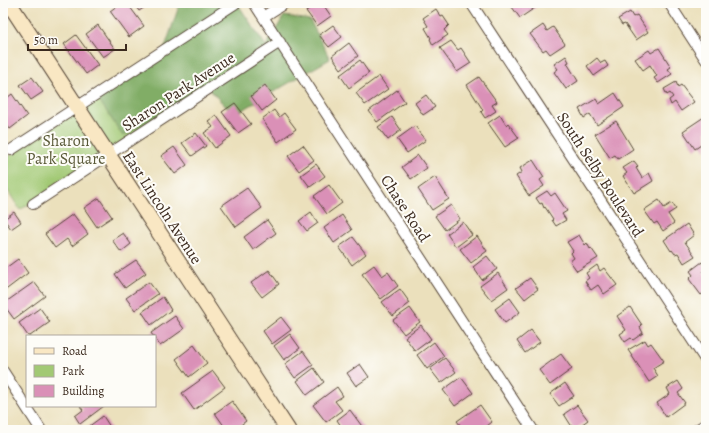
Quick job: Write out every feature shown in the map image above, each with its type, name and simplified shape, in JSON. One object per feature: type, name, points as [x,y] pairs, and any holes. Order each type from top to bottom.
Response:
[{"type":"main road","name":"East Lincoln Avenue","points":[[9,3],[288,430]]},
{"type":"street","points":[[11,150],[236,3]]},
{"type":"street","name":"Chase Road","points":[[254,3],[533,430]]},
{"type":"street","points":[[264,18],[285,3]]},
{"type":"street","name":"South Selby Boulevard","points":[[471,3],[706,361]]},
{"type":"street","points":[[669,3],[706,60]]},
{"type":"street","name":"Sharon Park Avenue","points":[[33,204],[280,42]]},
{"type":"street","points":[[3,371],[26,406]]},
{"type":"street","points":[[27,407],[42,430]]},
{"type":"street","points":[[697,430],[706,424]]},
{"type":"green space","points":[[180,3],[237,3],[266,46],[284,16],[310,20],[330,59],[234,115],[206,86],[123,136],[97,97],[163,53]]},
{"type":"green space","name":"Sharon Park Square","points":[[237,4],[266,47],[20,210],[3,183],[3,160]]},
{"type":"building","points":[[121,3],[127,3],[144,26],[129,37],[110,11]]},
{"type":"building","points":[[133,3],[151,3],[139,11]]},
{"type":"building","points":[[317,3],[322,3],[331,16],[317,26],[306,11]]},
{"type":"building","points":[[509,3],[542,3],[520,18]]},
{"type":"building","points":[[436,9],[449,25],[444,30],[448,35],[433,45],[425,28],[428,26],[423,18]]},
{"type":"building","points":[[630,12],[633,17],[637,15],[648,32],[636,40],[625,24],[622,25],[618,19]]},
{"type":"building","points":[[98,25],[115,49],[103,57],[86,34]]},
{"type":"building","points":[[333,25],[342,37],[329,47],[319,35]]},
{"type":"building","points":[[543,25],[547,31],[553,27],[565,44],[550,54],[546,49],[543,51],[530,34]]},
{"type":"building","points":[[76,35],[98,65],[86,74],[64,44]]},
{"type":"building","points":[[451,41],[458,50],[461,48],[471,63],[457,72],[440,48]]},
{"type":"building","points":[[349,43],[358,56],[341,69],[332,56]]},
{"type":"building","points":[[659,48],[671,67],[668,69],[672,74],[658,83],[654,78],[657,76],[650,65],[643,70],[635,59],[649,50],[651,53]]},
{"type":"building","points":[[566,56],[569,62],[567,63],[578,81],[566,89],[554,72],[558,69],[554,64]]},
{"type":"building","points":[[597,58],[601,63],[605,61],[608,66],[594,76],[587,66]]},
{"type":"building","points":[[360,60],[369,73],[349,88],[340,75]]},
{"type":"building","points":[[379,76],[388,89],[365,105],[356,93]]},
{"type":"building","points":[[32,77],[43,92],[31,100],[20,85]]},
{"type":"building","points":[[479,77],[497,102],[492,105],[496,111],[485,118],[481,112],[483,110],[467,85]]},
{"type":"building","points":[[676,82],[678,87],[681,85],[694,102],[681,111],[675,102],[671,105],[669,100],[673,97],[670,93],[667,95],[664,89]]},
{"type":"building","points":[[265,85],[276,100],[262,111],[251,96]]},
{"type":"building","points":[[397,90],[405,102],[377,122],[369,111]]},
{"type":"building","points":[[615,93],[624,107],[597,125],[590,114],[584,118],[579,109],[596,99],[599,104]]},
{"type":"building","points":[[12,94],[27,116],[10,129],[3,120],[3,101]]},
{"type":"building","points":[[426,95],[435,107],[423,115],[415,103]]},
{"type":"building","points":[[235,103],[251,124],[238,133],[222,112]]},
{"type":"building","points":[[274,110],[279,117],[284,113],[296,129],[278,142],[262,119]]},
{"type":"building","points":[[216,115],[231,136],[215,148],[204,133],[213,127],[208,121]]},
{"type":"building","points":[[500,115],[506,125],[508,123],[519,138],[505,147],[488,123]]},
{"type":"building","points":[[392,117],[401,130],[388,140],[378,127]]},
{"type":"building","points":[[704,117],[706,120],[706,149],[705,150],[701,145],[695,149],[683,131]]},
{"type":"building","points":[[616,121],[633,149],[618,159],[615,155],[610,158],[595,134]]},
{"type":"building","points":[[415,126],[426,140],[407,153],[397,139]]},
{"type":"building","points":[[196,133],[206,146],[192,156],[182,143]]},
{"type":"building","points":[[303,145],[314,160],[299,171],[288,156]]},
{"type":"building","points":[[174,147],[187,165],[175,174],[161,156]]},
{"type":"building","points":[[418,155],[427,168],[411,179],[402,167]]},
{"type":"building","points":[[533,160],[544,177],[540,180],[544,186],[529,196],[516,176],[522,172],[520,168]]},
{"type":"building","points":[[634,161],[638,166],[636,168],[642,178],[649,173],[653,181],[634,193],[623,176],[627,173],[623,168]]},
{"type":"building","points":[[316,164],[325,176],[310,187],[301,175]]},
{"type":"building","points":[[435,177],[449,199],[432,210],[418,189]]},
{"type":"building","points":[[329,185],[342,203],[327,214],[314,196]]},
{"type":"building","points":[[247,188],[262,208],[236,227],[221,206]]},
{"type":"building","points":[[547,191],[551,196],[555,193],[567,211],[562,214],[566,220],[556,226],[545,207],[544,208],[542,203],[540,204],[536,198]]},
{"type":"building","points":[[99,198],[112,217],[97,227],[84,208]]},
{"type":"building","points":[[659,200],[664,208],[672,203],[676,209],[668,214],[674,223],[663,231],[657,222],[654,224],[644,210]]},
{"type":"building","points":[[451,205],[460,219],[445,230],[435,216]]},
{"type":"building","points":[[14,212],[21,222],[11,229],[4,219]]},
{"type":"building","points":[[311,212],[318,223],[307,231],[299,221]]},
{"type":"building","points":[[73,214],[88,234],[72,246],[67,239],[55,248],[45,234]]},
{"type":"building","points":[[342,215],[352,230],[334,243],[324,228]]},
{"type":"building","points":[[267,220],[276,233],[253,250],[244,237]]},
{"type":"building","points":[[463,222],[472,235],[456,247],[447,234]]},
{"type":"building","points":[[687,224],[694,235],[685,242],[695,256],[684,263],[678,253],[675,254],[672,250],[671,251],[664,240]]},
{"type":"building","points":[[123,233],[131,244],[121,252],[112,240]]},
{"type":"building","points":[[579,235],[585,245],[587,243],[598,258],[577,271],[570,261],[574,258],[571,253],[573,251],[567,242]]},
{"type":"building","points":[[477,236],[487,251],[471,263],[460,249]]},
{"type":"building","points":[[353,237],[366,254],[352,265],[339,247]]},
{"type":"building","points":[[487,256],[497,269],[482,280],[473,267]]},
{"type":"building","points":[[18,259],[28,273],[3,292],[3,270]]},
{"type":"building","points":[[136,260],[146,273],[125,288],[115,274]]},
{"type":"building","points":[[702,262],[706,269],[703,271],[706,276],[706,295],[705,292],[701,295],[689,279],[693,275],[690,271]]},
{"type":"building","points":[[374,265],[382,276],[388,272],[398,286],[381,299],[362,274]]},
{"type":"building","points":[[597,265],[600,271],[604,268],[617,285],[604,294],[598,285],[591,290],[585,281],[589,278],[586,273]]},
{"type":"building","points":[[269,270],[279,284],[262,297],[251,283]]},
{"type":"building","points":[[498,273],[508,288],[491,300],[480,286]]},
{"type":"building","points":[[530,278],[538,289],[525,299],[516,288]]},
{"type":"building","points":[[34,282],[45,296],[14,319],[3,304]]},
{"type":"building","points":[[149,282],[158,294],[135,310],[126,298]]},
{"type":"building","points":[[400,289],[410,303],[393,316],[382,302]]},
{"type":"building","points":[[163,297],[171,310],[151,325],[142,312]]},
{"type":"building","points":[[510,298],[520,312],[505,323],[495,309]]},
{"type":"building","points":[[630,307],[642,325],[640,327],[643,333],[633,340],[631,338],[625,342],[620,334],[626,330],[617,316]]},
{"type":"building","points":[[40,308],[50,322],[31,335],[27,335],[19,323]]},
{"type":"building","points":[[410,308],[420,322],[404,334],[393,320]]},
{"type":"building","points":[[175,316],[184,329],[160,346],[156,340],[156,335],[152,335],[151,333]]},
{"type":"building","points":[[281,317],[291,330],[272,344],[263,331]]},
{"type":"building","points":[[421,325],[431,339],[415,351],[405,337]]},
{"type":"building","points":[[531,330],[540,342],[525,353],[517,341]]},
{"type":"building","points":[[290,334],[300,348],[284,360],[274,346]]},
{"type":"building","points":[[645,340],[648,345],[651,343],[664,361],[653,368],[658,376],[649,382],[628,350]]},
{"type":"building","points":[[434,342],[444,356],[427,369],[417,355]]},
{"type":"building","points":[[194,345],[207,363],[189,377],[176,359]]},
{"type":"building","points":[[303,351],[313,365],[295,378],[285,364]]},
{"type":"building","points":[[561,354],[572,369],[550,385],[539,370]]},
{"type":"building","points":[[445,358],[456,372],[441,383],[430,369]]},
{"type":"building","points":[[360,364],[369,377],[356,386],[347,373]]},
{"type":"building","points":[[314,368],[324,382],[307,395],[297,381]]},
{"type":"building","points":[[213,371],[225,387],[194,410],[182,393]]},
{"type":"building","points":[[461,377],[473,393],[455,406],[443,390]]},
{"type":"building","points":[[678,381],[683,389],[678,393],[685,403],[666,417],[657,403],[670,394],[667,388]]},
{"type":"building","points":[[565,383],[574,396],[559,406],[550,394]]},
{"type":"building","points":[[337,387],[343,396],[335,401],[342,410],[326,422],[313,405]]},
{"type":"building","points":[[232,401],[246,421],[234,430],[227,430],[215,413]]},
{"type":"building","points":[[480,405],[492,422],[482,430],[464,430],[457,421]]},
{"type":"building","points":[[577,405],[588,420],[574,430],[564,414]]},
{"type":"building","points":[[81,407],[103,407],[80,424],[75,416],[83,410]]},
{"type":"building","points":[[350,410],[364,429],[336,430],[341,426],[337,420]]},
{"type":"building","points":[[103,416],[112,430],[84,430]]}]
